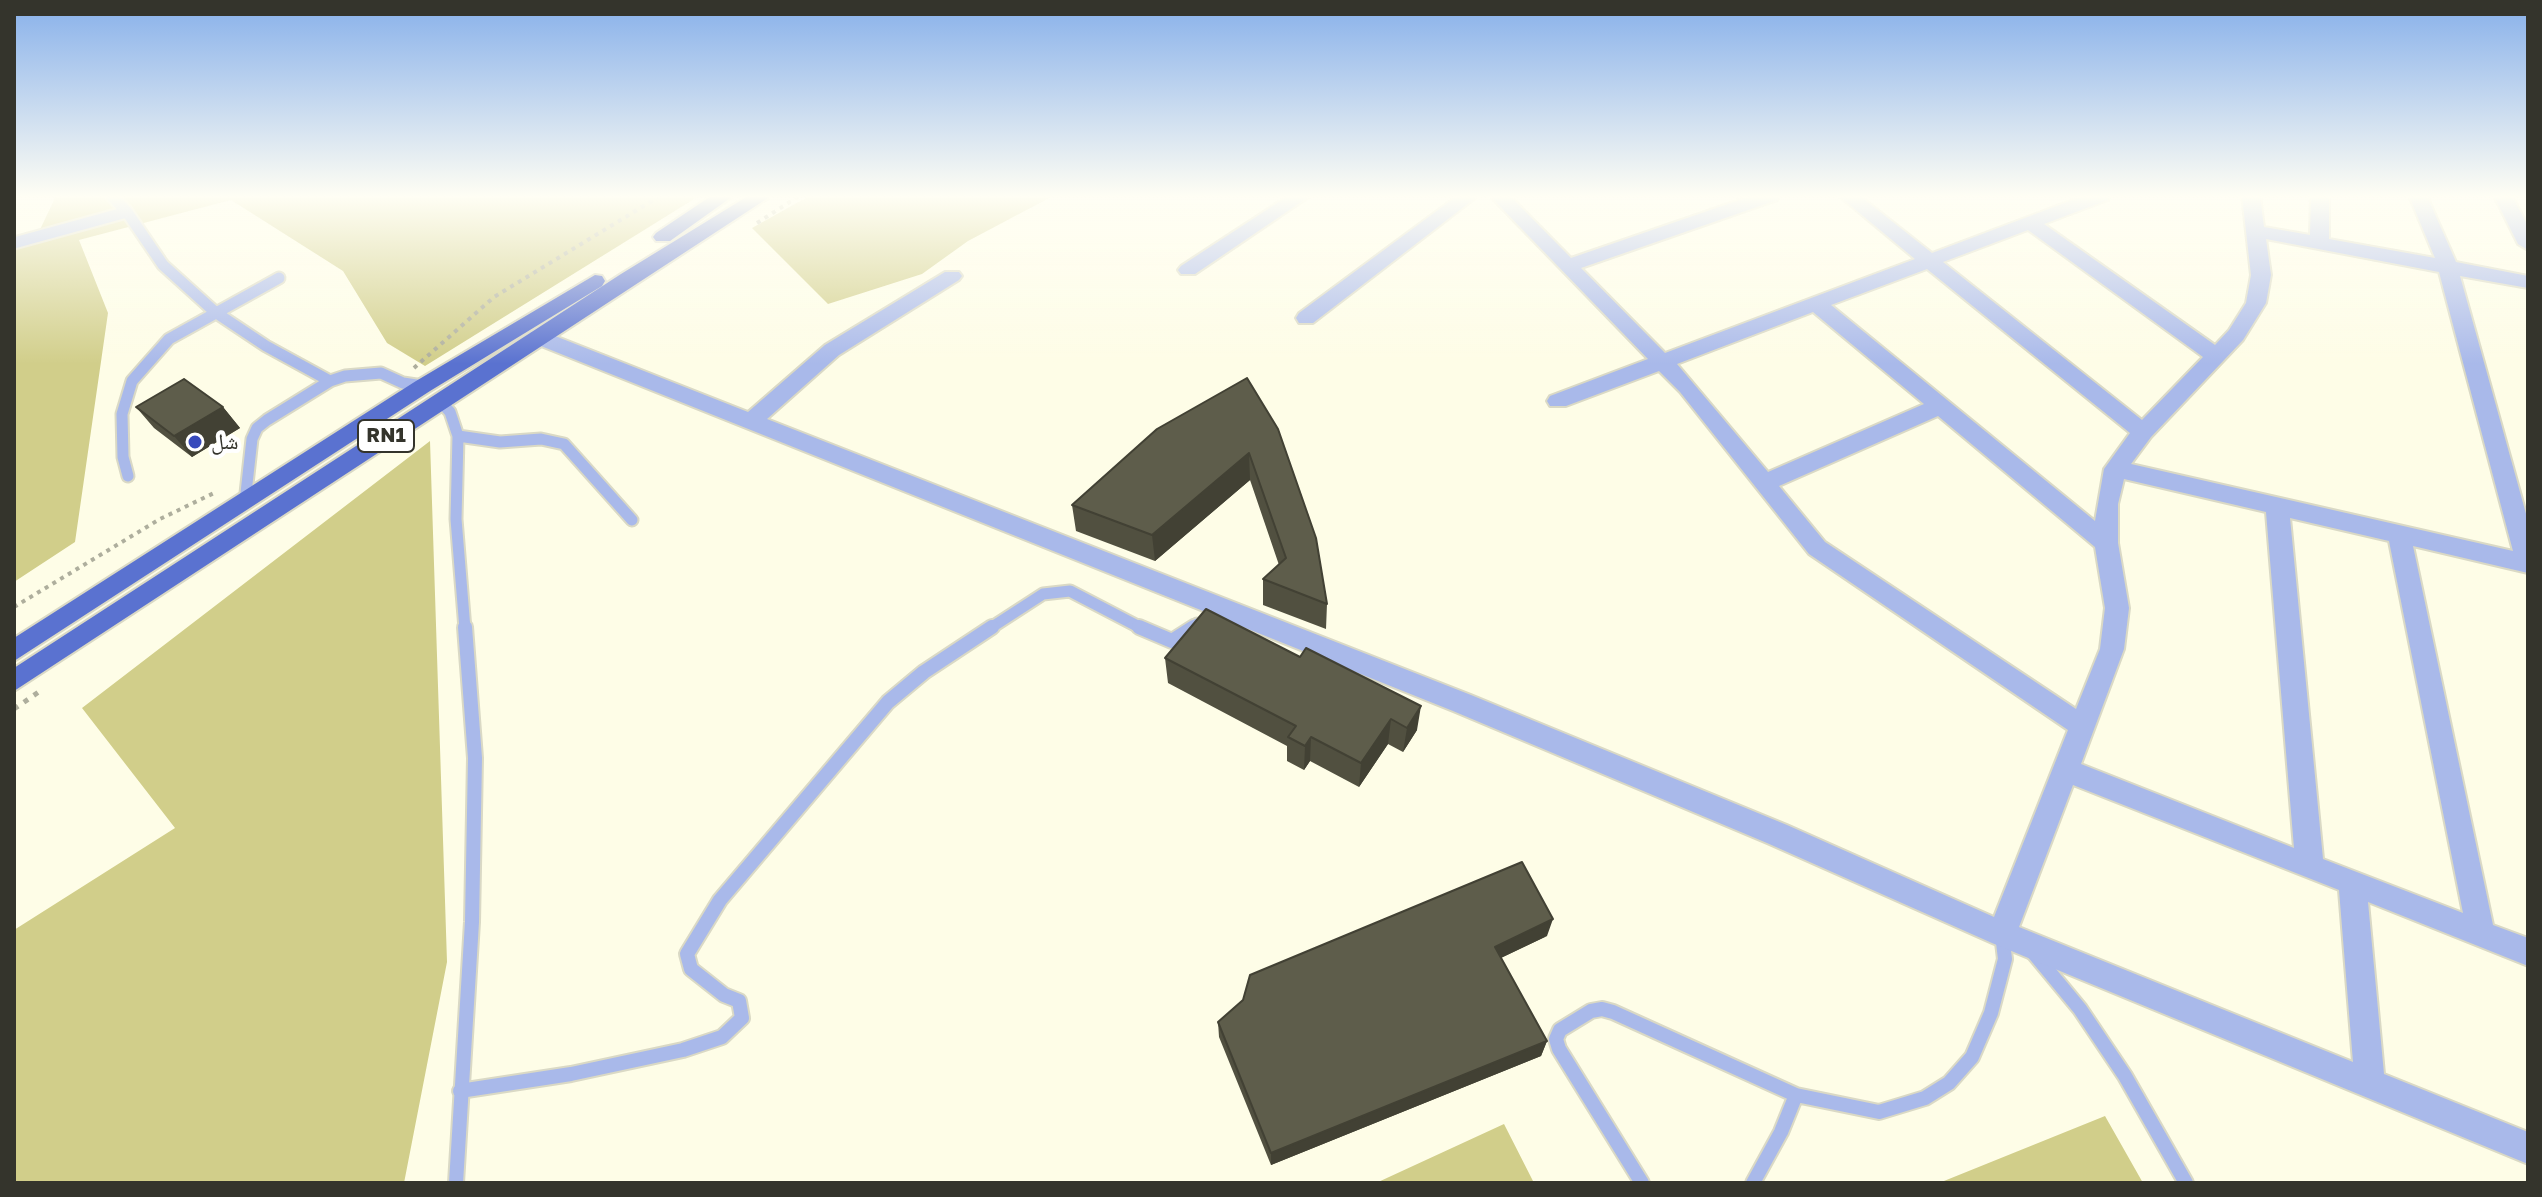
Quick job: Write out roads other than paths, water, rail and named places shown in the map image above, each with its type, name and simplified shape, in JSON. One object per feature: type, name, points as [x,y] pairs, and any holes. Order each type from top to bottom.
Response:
[{"type":"highway","name":"RN1","points":[[14,651],[640,252]]},
{"type":"highway","name":"RN1","points":[[14,681],[422,390],[538,337],[670,252]]},
{"type":"street","points":[[1188,270],[1216,252]]},
{"type":"street","points":[[1306,318],[1394,252]]},
{"type":"street","points":[[1553,252],[1687,387],[1817,548],[2082,726]]},
{"type":"street","points":[[1567,266],[1608,252]]},
{"type":"street","points":[[1918,252],[2143,432]]},
{"type":"street","points":[[1558,401],[1953,252]]},
{"type":"street","points":[[2070,252],[2216,356]]},
{"type":"street","points":[[2014,938],[2065,770],[2112,649],[2117,608],[2106,543],[2107,504],[2115,469],[2143,432],[2236,335],[2256,303],[2261,275],[2258,252]]},
{"type":"street","points":[[2367,252],[2528,282]]},
{"type":"street","points":[[2115,469],[2528,564],[2442,252]]},
{"type":"street","points":[[752,420],[832,350],[952,276]]},
{"type":"street","points":[[1816,304],[2106,543]]},
{"type":"street","points":[[538,337],[1217,605],[1763,828],[2014,938],[2528,1148]]},
{"type":"street","points":[[1764,483],[1940,406]]},
{"type":"street","points":[[2277,506],[2310,868]]},
{"type":"street","points":[[2399,534],[2481,934]]},
{"type":"street","points":[[2065,770],[2528,952]]},
{"type":"street","points":[[2352,884],[2370,1083]]},
{"type":"lane","points":[[154,252],[163,265],[215,312],[266,346],[330,381]]},
{"type":"lane","points":[[128,476],[123,457],[122,414],[132,381],[169,339],[279,278]]},
{"type":"lane","points":[[245,502],[252,439],[257,428],[330,381],[367,372],[381,373],[422,390],[450,412],[458,436],[456,519],[476,799],[472,922],[456,1183]]},
{"type":"lane","points":[[458,436],[500,442],[541,439],[564,444],[632,520]]},
{"type":"lane","points":[[460,1091],[571,1074],[683,1050],[722,1037],[742,1018],[739,1001],[724,995],[691,969],[687,954],[694,940],[720,900],[888,702],[971,640],[1043,594],[1070,591],[1152,634],[1172,641],[1189,633],[1217,605]]},
{"type":"lane","points":[[1642,1183],[1559,1049],[1556,1039],[1560,1030],[1572,1022],[1591,1011],[1602,1009],[1613,1012],[1796,1095],[1879,1112],[1925,1098],[1949,1083],[1972,1057],[1991,1013],[2005,959],[2014,938],[2080,1009],[2125,1076],[2186,1183]]},
{"type":"lane","points":[[1753,1183],[1781,1132],[1796,1095]]},
{"type":"place","name":"شل","points":[[195,442]]}]
